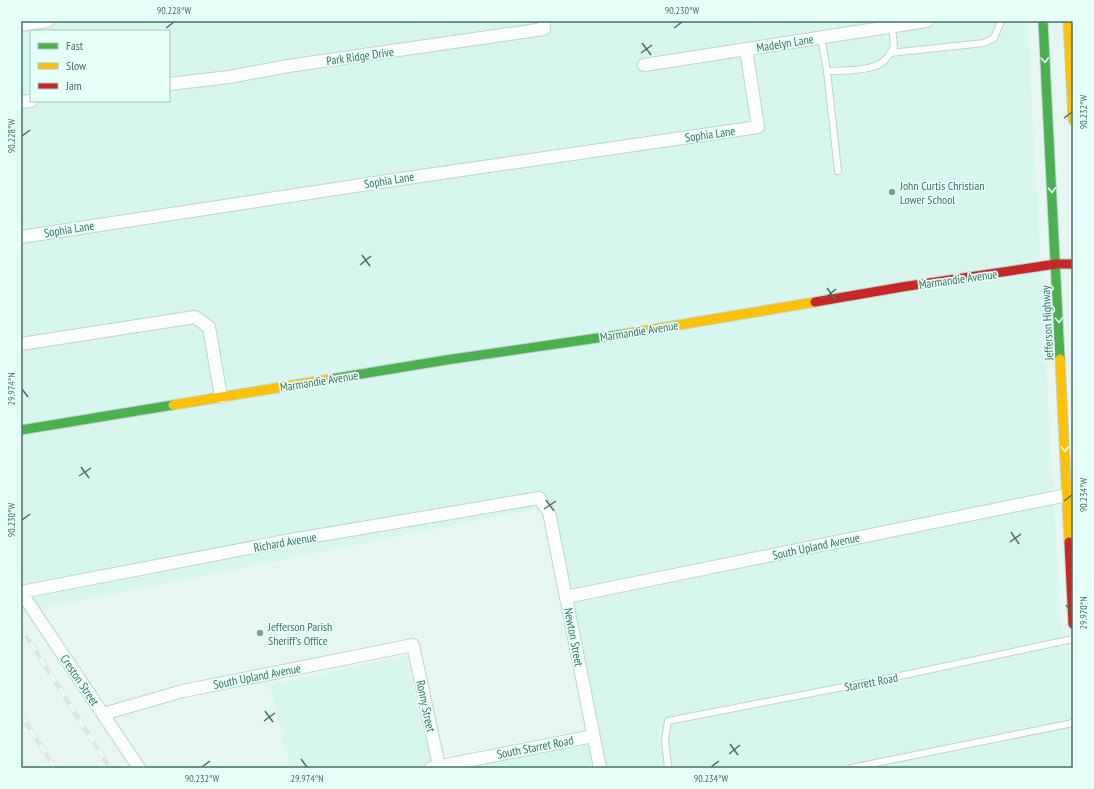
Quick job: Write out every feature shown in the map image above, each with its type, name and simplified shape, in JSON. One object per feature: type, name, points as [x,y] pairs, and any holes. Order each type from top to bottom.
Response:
[{"type":"street","points":[[21,25],[48,21]]},
{"type":"street","name":"Park Ridge Drive","points":[[170,84],[229,77],[296,65],[544,29],[543,21]]},
{"type":"street","name":"Madelyn Lane","points":[[644,64],[926,21]]},
{"type":"street","name":"Jefferson Highway","points":[[1043,21],[1070,495],[1073,624]]},
{"type":"street","points":[[1070,24],[1073,120]]},
{"type":"street","name":"Sophia Lane","points":[[21,237],[414,177],[758,127],[746,49]]},
{"type":"street","name":"Marmandie Avenue","points":[[21,430],[446,360],[658,329],[902,287],[1056,264],[1073,264]]},
{"type":"street","points":[[21,344],[195,317],[209,327],[221,396]]},
{"type":"street","name":"South Upland Avenue","points":[[566,597],[1070,495]]},
{"type":"street","name":"Richard Avenue","points":[[21,592],[290,540],[539,498],[545,506]]},
{"type":"street","name":"Newton Street","points":[[545,506],[549,512],[600,768]]},
{"type":"street","name":"Creston Street","points":[[21,592],[139,768]]},
{"type":"street","name":"South Upland Avenue","points":[[103,714],[183,691],[413,645]]},
{"type":"street","name":"Ronny Street","points":[[413,645],[435,767]]},
{"type":"street","name":"South Starret Road","points":[[435,767],[593,736]]},
{"type":"lane","points":[[890,53],[984,43],[994,38],[1001,21]]},
{"type":"lane","points":[[827,71],[842,71],[879,64],[888,57],[894,47],[892,26]]},
{"type":"lane","points":[[821,37],[827,71],[838,171]]},
{"type":"lane","name":"Starrett Road","points":[[668,768],[665,740],[668,720],[895,677],[1073,639]]},
{"type":"lane","points":[[851,768],[1073,723]]},
{"type":"shaded area","points":[[21,21],[1027,21],[1062,649],[1073,647],[1073,768],[290,768],[270,685],[406,656],[431,762],[585,732],[544,507],[34,610],[21,591]]},
{"type":"railway","points":[[21,628],[110,768]]},
{"type":"railway","points":[[21,715],[55,768]]},
{"type":"traffic: fast","points":[[1043,21],[1060,359]]},
{"type":"traffic: fast","points":[[331,379],[446,360],[625,334]]},
{"type":"traffic: fast","points":[[21,430],[173,405]]},
{"type":"traffic: slow","points":[[1068,21],[1073,120]]},
{"type":"traffic: slow","points":[[625,334],[815,302]]},
{"type":"traffic: slow","points":[[1060,359],[1069,542]]},
{"type":"traffic: slow","points":[[173,405],[331,379]]},
{"type":"traffic: jam","points":[[815,302],[902,287],[1056,264],[1073,264]]},
{"type":"traffic: jam","points":[[1069,542],[1073,624]]},
{"type":"place","name":"John Curtis Christian Lower School","points":[[892,192]]},
{"type":"place","name":"Jefferson Parish Sheriff's Office","points":[[260,633]]}]
